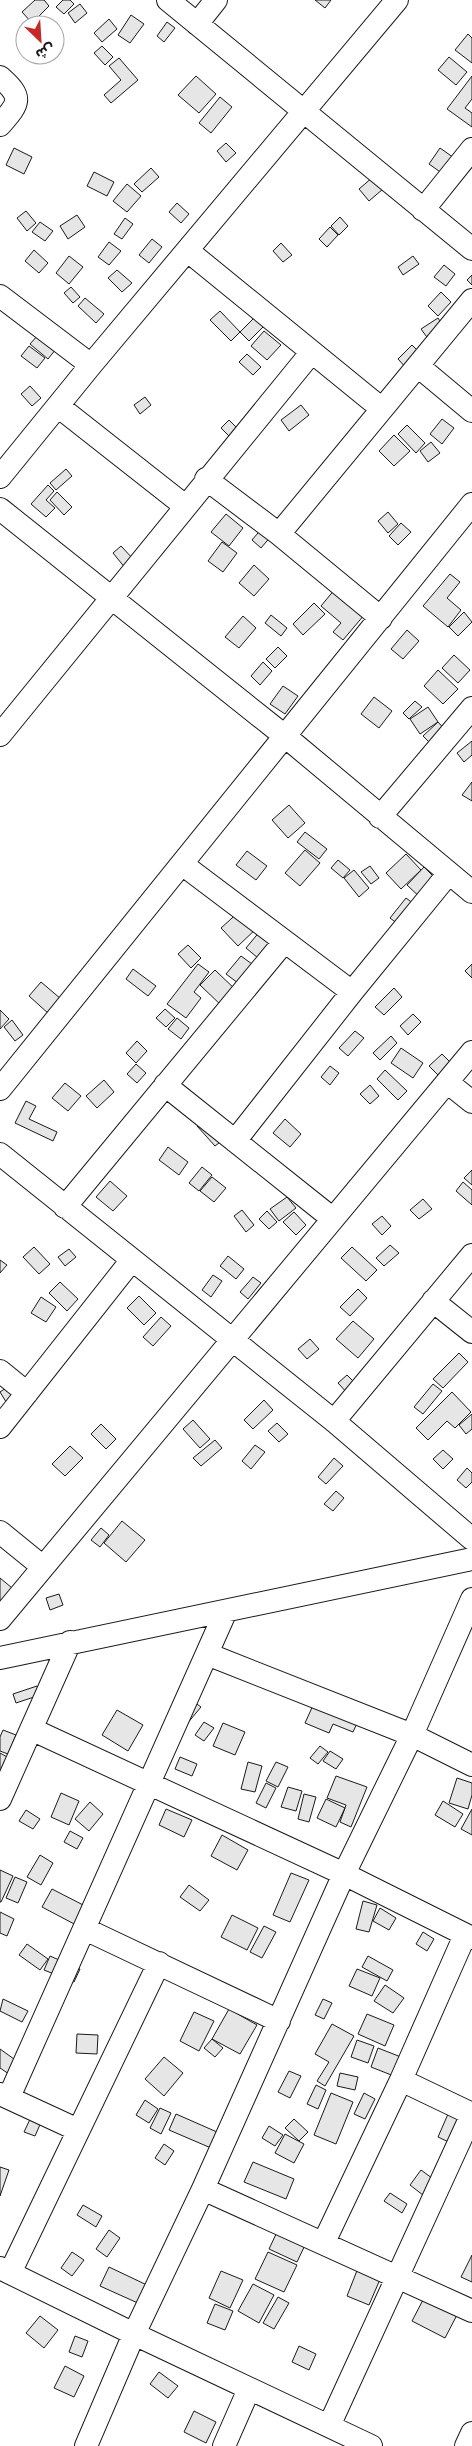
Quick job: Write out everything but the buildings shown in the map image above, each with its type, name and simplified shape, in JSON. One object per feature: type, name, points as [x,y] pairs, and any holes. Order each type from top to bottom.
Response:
[{"type":"street","points":[[168,0],[472,249]]},
{"type":"street","points":[[197,24],[216,0]]},
{"type":"street","points":[[0,477],[91,365],[398,0]]},
{"type":"street","points":[[0,77],[12,88],[18,98],[16,106],[0,125]]},
{"type":"street","points":[[423,210],[472,149]]},
{"type":"street","points":[[188,251],[382,409]]},
{"type":"street","points":[[0,296],[91,365]]},
{"type":"street","points":[[279,534],[472,300]]},
{"type":"street","points":[[0,735],[206,479],[311,353]]},
{"type":"street","points":[[418,366],[472,411]]},
{"type":"street","points":[[58,406],[185,506]]},
{"type":"street","points":[[206,479],[279,534],[381,618]]},
{"type":"street","points":[[0,1089],[286,737],[472,504]]},
{"type":"street","points":[[0,509],[286,737],[472,892]]},
{"type":"street","points":[[380,817],[472,708]]},
{"type":"street","points":[[182,864],[352,992]]},
{"type":"street","points":[[235,1141],[352,992],[449,874]]},
{"type":"street","points":[[65,1207],[284,942]]},
{"type":"street","points":[[0,1619],[472,1052]]},
{"type":"street","points":[[447,1082],[472,1102]]},
{"type":"street","points":[[165,1085],[333,1219]]},
{"type":"street","points":[[0,1154],[334,1422],[472,1539]]},
{"type":"street","points":[[334,1422],[472,1255]]},
{"type":"street","points":[[0,1427],[132,1260]]},
{"type":"street","points":[[433,1301],[472,1332]]},
{"type":"street","points":[[0,1372],[27,1393]]},
{"type":"street","points":[[0,1532],[43,1567]]},
{"type":"street","points":[[0,1658],[70,1642],[225,1613],[472,1559]]},
{"type":"street","points":[[86,2446],[134,2334],[203,2189],[344,1874],[412,1735],[472,1599]]},
{"type":"street","points":[[78,2130],[4,2096],[85,1929],[225,1613]]},
{"type":"street","points":[[0,1800],[70,1642]]},
{"type":"street","points":[[207,1654],[412,1735],[472,1765]]},
{"type":"street","points":[[32,1729],[344,1874],[468,1936],[324,2242]]},
{"type":"street","points":[[85,1929],[279,2021]]},
{"type":"street","points":[[159,1963],[78,2130],[5,2271],[371,2446]]},
{"type":"street","points":[[329,2426],[472,2114],[400,2080]]},
{"type":"street","points":[[203,2189],[324,2242],[472,2311]]},
{"type":"street","points":[[224,2446],[249,2388]]},
{"type":"street","points":[[466,2446],[472,2433]]}]
